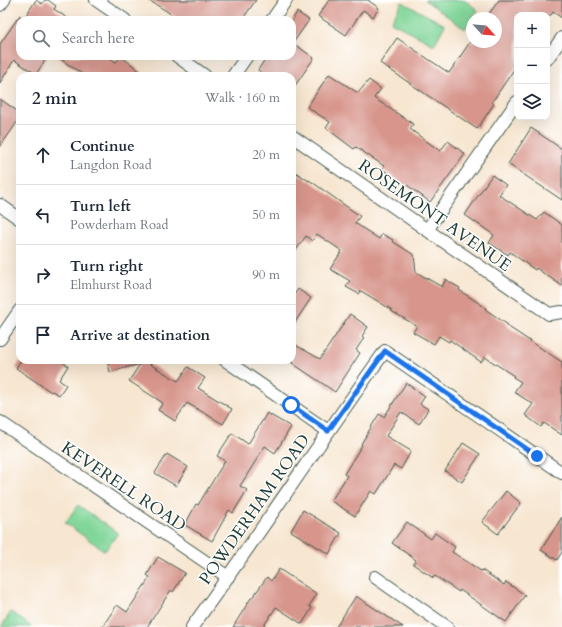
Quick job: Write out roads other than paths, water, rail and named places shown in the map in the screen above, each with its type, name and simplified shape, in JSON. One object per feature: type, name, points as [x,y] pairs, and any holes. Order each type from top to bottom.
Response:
[{"type":"street","points":[[0,5],[4,0]]},
{"type":"street","points":[[96,0],[119,16]]},
{"type":"street","points":[[275,16],[286,0]]},
{"type":"street","points":[[550,55],[562,38]]},
{"type":"street","points":[[182,60],[199,72]]},
{"type":"street","points":[[236,72],[244,60]]},
{"type":"street","points":[[427,230],[514,106]]},
{"type":"street","name":"ROSEMONT AVENUE","points":[[296,139],[548,314],[562,312]]},
{"type":"street","points":[[0,205],[16,216]]},
{"type":"street","points":[[0,340],[16,316]]},
{"type":"street","name":"POWDERHAM ROAD","points":[[192,627],[385,351],[562,473]]},
{"type":"street","points":[[232,364],[328,431]]},
{"type":"street","name":"KEVERELL ROAD","points":[[0,422],[228,577]]},
{"type":"street","points":[[375,577],[447,627]]}]
